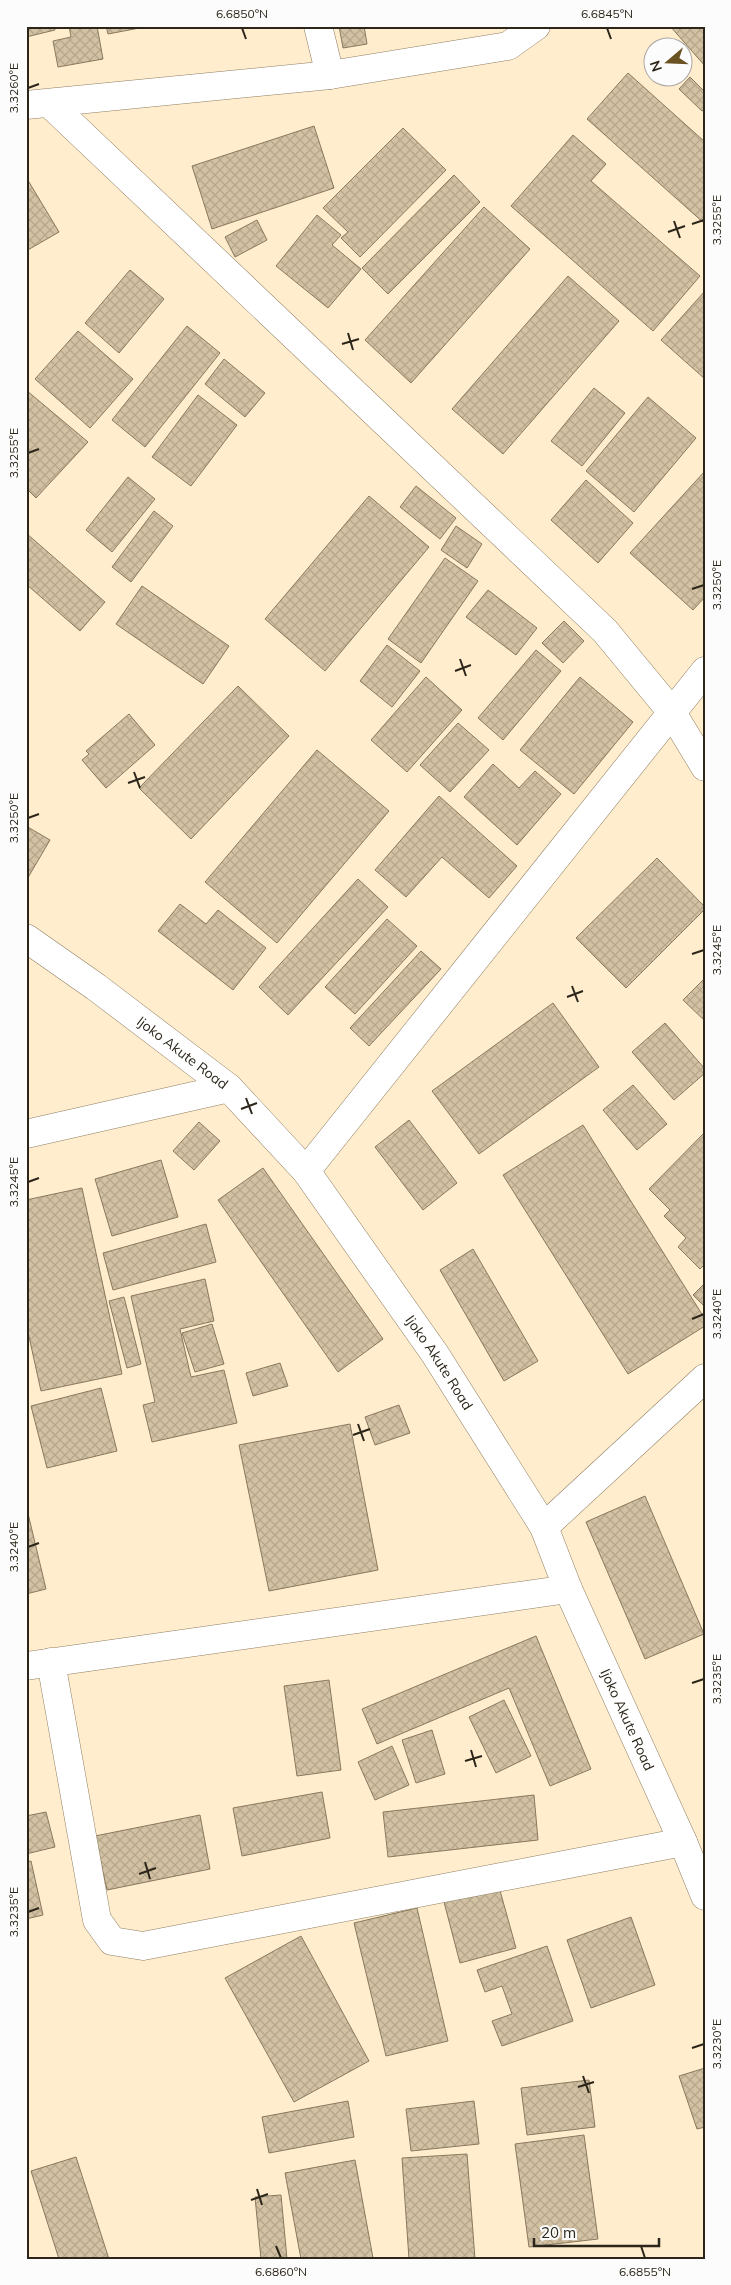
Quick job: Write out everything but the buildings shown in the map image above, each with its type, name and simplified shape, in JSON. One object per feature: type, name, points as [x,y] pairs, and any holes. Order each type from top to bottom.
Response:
[{"type":"street","points":[[318,26],[330,75]]},
{"type":"street","points":[[38,105],[330,75],[508,46],[536,26]]},
{"type":"street","points":[[38,105],[605,630],[671,711],[705,768]]},
{"type":"street","points":[[306,1171],[705,670]]},
{"type":"street","name":"Ijoko Akute Road","points":[[26,938],[96,987],[229,1088],[306,1171],[435,1354],[544,1527],[568,1589],[683,1842],[705,1896]]},
{"type":"street","points":[[26,1134],[229,1088]]},
{"type":"street","points":[[544,1527],[705,1378]]},
{"type":"street","points":[[568,1589],[39,1664],[97,1920],[112,1941],[143,1946],[683,1842]]}]
